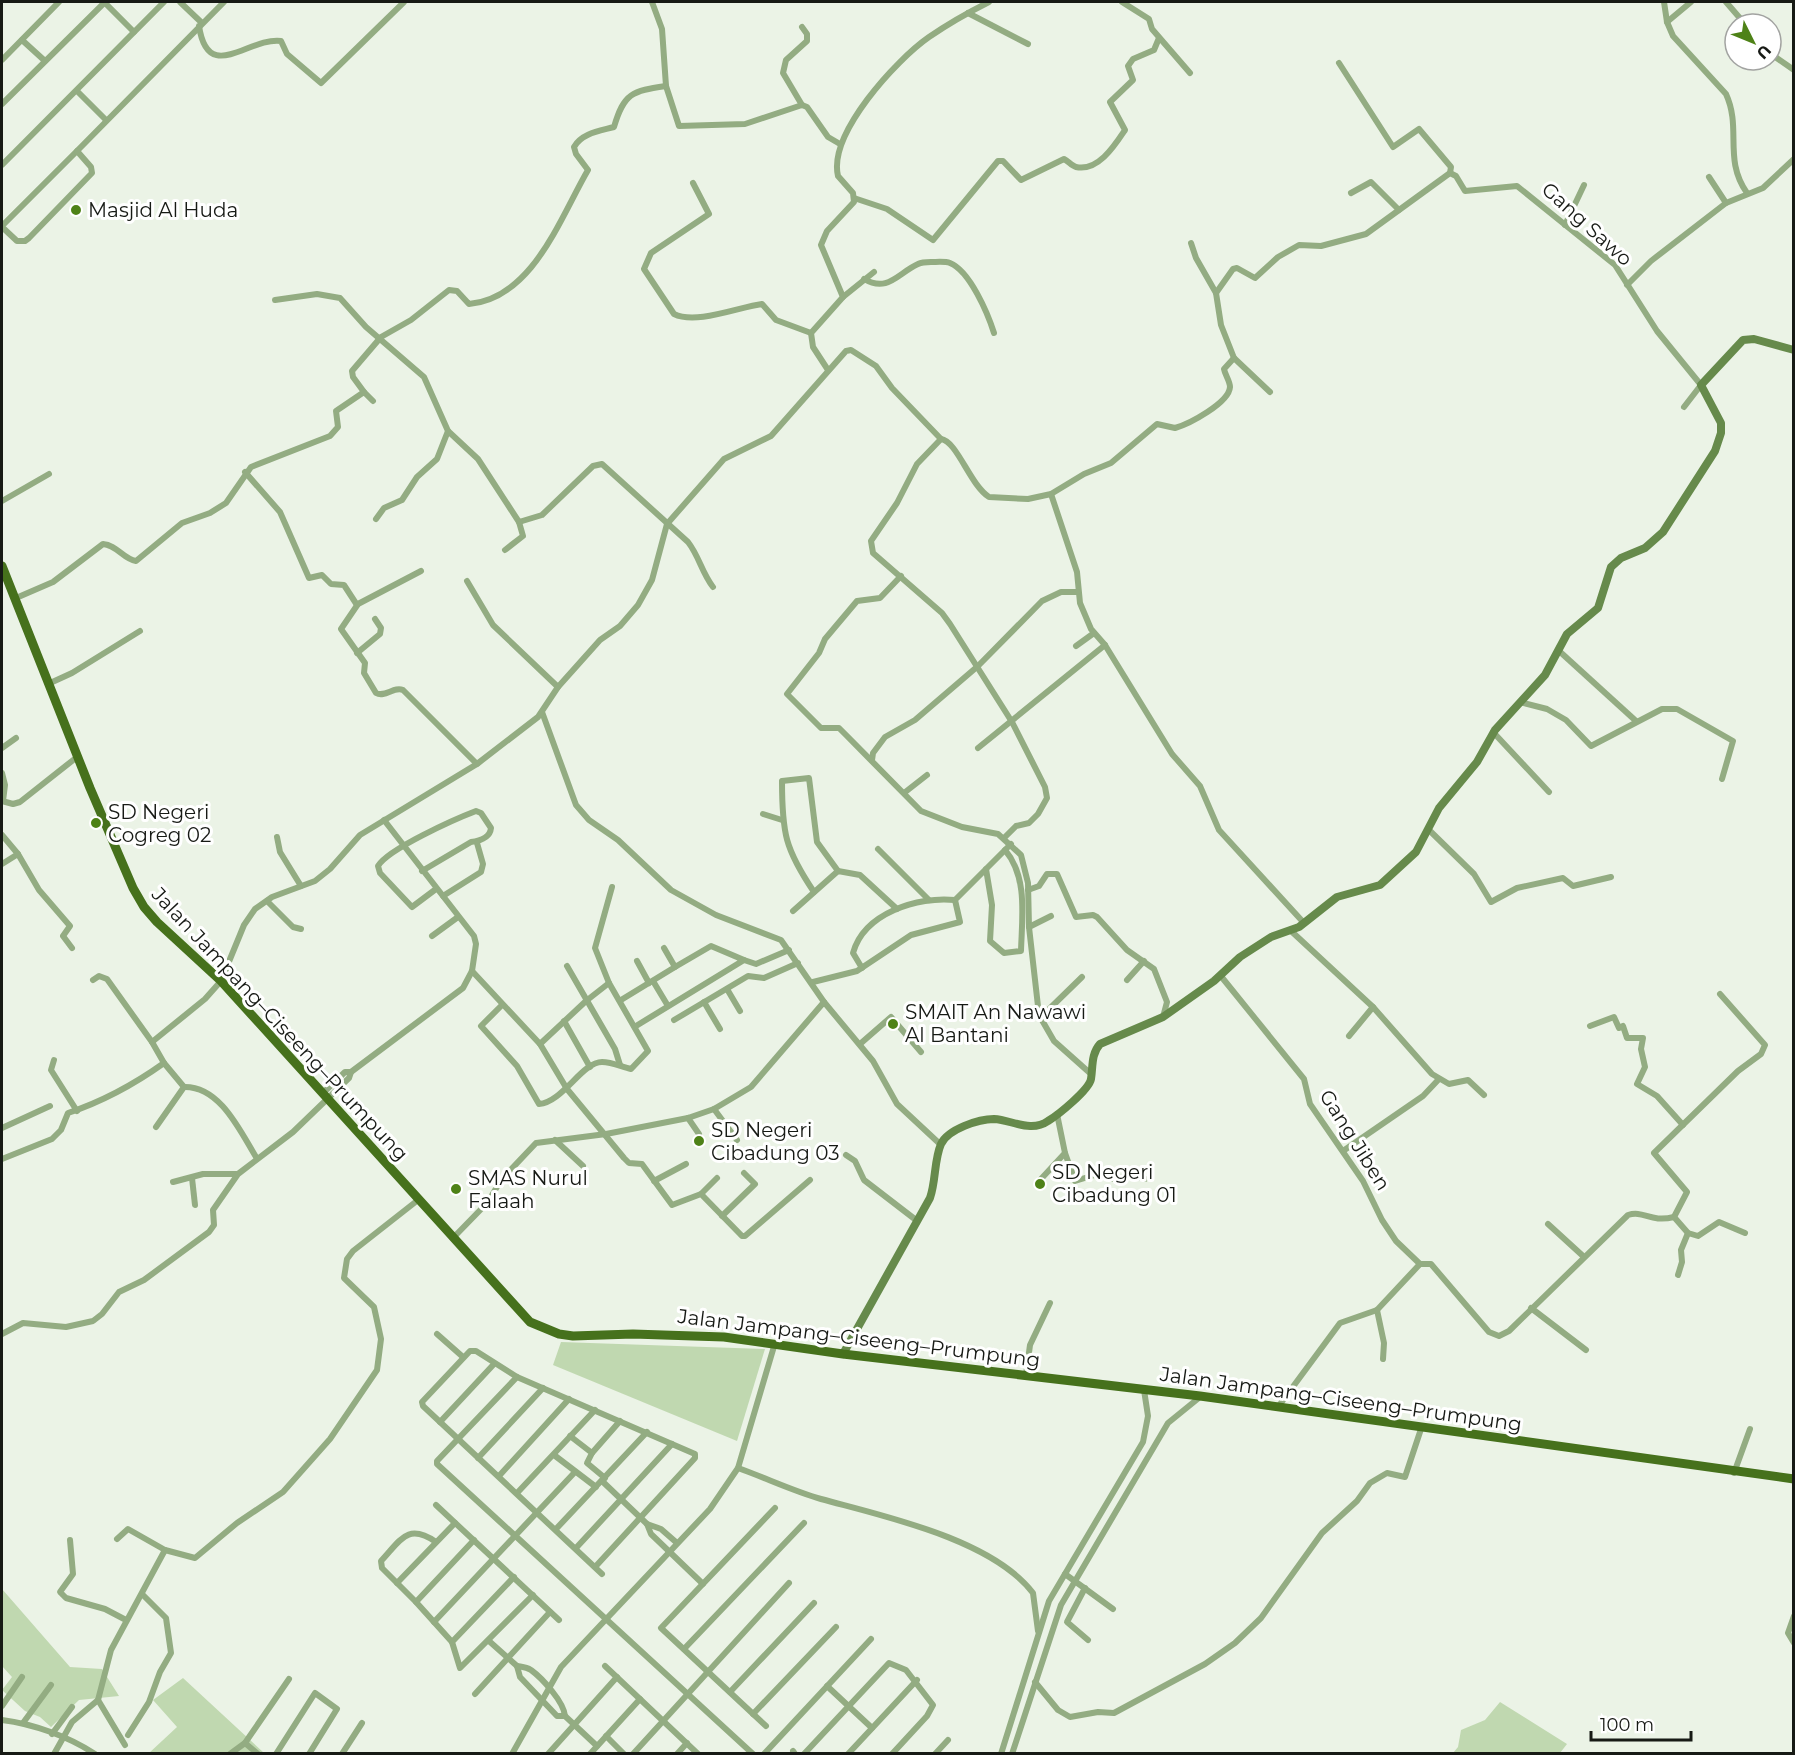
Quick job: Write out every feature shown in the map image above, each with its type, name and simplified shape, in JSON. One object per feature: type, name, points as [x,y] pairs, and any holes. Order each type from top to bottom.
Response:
[{"type":"main road","name":"Jalan Jampang–Ciseeng–Prumpung","points":[[2,566],[119,858],[144,907],[157,922],[221,981],[519,1313],[530,1322],[559,1334],[573,1336],[665,1334],[724,1337],[775,1343],[843,1354],[1200,1396],[1734,1473],[1794,1479]]},
{"type":"street","points":[[2,60],[59,2]]},
{"type":"street","points":[[2,104],[105,2],[134,32]]},
{"type":"street","points":[[2,165],[164,2]]},
{"type":"street","points":[[180,2],[201,25],[202,43],[213,54],[224,56],[281,41],[287,54],[321,83],[404,2]]},
{"type":"street","points":[[76,151],[91,167],[92,172],[29,238],[25,241],[17,241],[2,226],[106,120],[224,2]]},
{"type":"street","points":[[652,2],[662,29],[666,86],[677,123],[682,127],[746,124],[802,105]]},
{"type":"street","points":[[989,2],[928,37],[902,60],[846,128],[840,144],[838,176],[854,198],[887,209],[933,240],[1001,160],[1021,180],[1064,159],[1073,166],[1090,167],[1109,152],[1125,130],[1110,102],[1133,80],[1128,66],[1132,59],[1154,50],[1159,38]]},
{"type":"street","points":[[1122,2],[1149,20],[1152,29],[1190,73]]},
{"type":"street","points":[[1664,2],[1666,22],[1673,36],[1729,100],[1734,133],[1733,163],[1739,181],[1747,193]]},
{"type":"street","points":[[1666,22],[1691,2]]},
{"type":"street","points":[[968,13],[1028,44]]},
{"type":"street","points":[[802,27],[807,34],[807,41],[786,60],[783,74],[802,105],[807,107],[828,137],[840,144]]},
{"type":"street","points":[[22,40],[45,61]]},
{"type":"street","points":[[1216,292],[1235,268],[1255,278],[1278,257],[1296,247],[1321,246],[1359,237],[1373,230],[1450,173],[1451,167],[1419,129],[1393,147],[1339,63]]},
{"type":"street","points":[[373,401],[352,377],[352,371],[381,337],[411,320],[449,290],[457,291],[469,304],[482,303],[517,281],[540,255],[588,170],[576,154],[574,147],[576,142],[614,127],[618,109],[638,91],[666,86]]},
{"type":"street","points":[[77,91],[106,120]]},
{"type":"street","points":[[1627,285],[1651,261],[1726,203],[1768,184],[1794,159]]},
{"type":"street","name":"Gang Sawo","points":[[1450,173],[1456,176],[1465,191],[1517,186],[1615,265],[1657,331],[1701,385]]},
{"type":"street","points":[[1709,177],[1726,203]]},
{"type":"street","points":[[1351,193],[1371,182],[1399,210]]},
{"type":"street","points":[[693,183],[709,214],[651,253],[644,269],[674,314],[680,317],[713,315],[762,304],[780,322],[811,333]]},
{"type":"street","points":[[1565,225],[1584,185]]},
{"type":"street","points":[[843,297],[821,244],[827,231],[852,206],[854,198]]},
{"type":"street","points":[[1191,243],[1196,258],[1216,292],[1221,324],[1234,358],[1270,392]]},
{"type":"street","points":[[864,279],[873,284],[884,284],[900,278],[917,264],[949,262],[963,274],[977,294],[994,333]]},
{"type":"street","points":[[828,370],[813,347],[811,333],[843,297],[874,272]]},
{"type":"street","points":[[275,300],[316,294],[340,298],[366,327],[381,337],[424,377],[448,431],[478,459],[519,522],[523,536],[505,550]]},
{"type":"street","points":[[1684,407],[1743,340],[1754,339],[1794,351]]},
{"type":"street","points":[[152,1042],[205,999],[221,981],[249,915],[267,901],[324,874],[360,835],[477,764],[542,712],[558,687],[600,640],[626,621],[638,605],[652,580],[667,524],[724,459],[771,436],[848,350],[873,364],[941,439],[948,441],[957,452],[972,480],[989,497],[1028,499],[1051,494],[1084,474],[1111,463],[1157,424],[1175,428],[1210,409],[1228,392],[1230,386],[1224,369],[1234,358]]},
{"type":"street","points":[[843,1354],[930,1198],[935,1183],[940,1144],[952,1132],[984,1120],[996,1119],[1033,1126],[1043,1124],[1088,1086],[1095,1053],[1100,1044],[1163,1017],[1220,975],[1239,957],[1271,937],[1305,923],[1337,897],[1380,885],[1416,852],[1445,800],[1477,762],[1493,732],[1550,668],[1567,634],[1598,608],[1608,575],[1616,562],[1645,548],[1663,532],[1715,451],[1721,433],[1721,423],[1701,385]]},
{"type":"street","points":[[16,598],[53,582],[103,544],[112,546],[129,559],[136,561],[182,523],[210,513],[226,503],[246,472],[257,464],[330,436],[338,427],[336,411],[364,392]]},
{"type":"street","points":[[376,519],[384,508],[402,500],[417,477],[437,459],[448,431]]},
{"type":"street","points":[[941,439],[917,464],[897,503],[871,541],[873,553],[942,613],[978,666],[1045,787],[1047,798],[1033,820],[1016,825],[1004,838]]},
{"type":"street","points":[[519,522],[542,515],[593,466],[602,464],[694,550],[705,577],[713,587]]},
{"type":"street","points":[[246,472],[280,512],[309,578],[322,575],[331,584],[344,585],[357,605]]},
{"type":"street","points":[[2,501],[49,474]]},
{"type":"street","points":[[1051,494],[1077,572],[1077,592],[1094,633],[1105,645],[1172,754],[1200,786],[1220,830],[1305,923]]},
{"type":"street","points":[[421,571],[357,605],[355,611],[341,627],[365,663],[364,673],[376,693],[382,695],[398,688],[404,690],[477,764]]},
{"type":"street","points":[[901,576],[880,598],[857,601],[825,639],[819,653],[787,694],[814,724],[821,728],[839,728],[926,814],[962,827],[992,832],[1011,844],[1024,861],[1040,1018],[1054,1041],[1091,1074]]},
{"type":"street","points":[[467,581],[493,625],[558,687]]},
{"type":"street","points":[[872,760],[875,750],[891,732],[915,720],[978,666],[1042,601],[1061,592],[1077,592]]},
{"type":"street","points":[[357,653],[380,634],[381,628],[375,619]]},
{"type":"street","points":[[48,684],[72,673],[140,631]]},
{"type":"street","points":[[1076,646],[1094,633]]},
{"type":"street","points":[[978,748],[1105,645]]},
{"type":"street","points":[[1558,650],[1636,721]]},
{"type":"street","points":[[1520,702],[1547,709],[1566,720],[1591,746],[1636,721],[1662,709],[1673,708],[1731,737],[1734,746],[1722,779]]},
{"type":"street","points":[[542,712],[576,805],[589,820],[618,840],[671,890],[716,915],[781,940],[813,982],[824,1002],[873,1061],[897,1104],[940,1144]]},
{"type":"street","points":[[1493,732],[1550,792]]},
{"type":"street","points":[[2,748],[16,738]]},
{"type":"street","points":[[2,773],[5,785],[2,801],[13,804],[20,802],[77,757]]},
{"type":"street","points":[[904,793],[927,775]]},
{"type":"street","points":[[814,892],[794,862],[782,820],[782,781],[809,778],[817,842],[837,871],[860,875],[897,909]]},
{"type":"street","points":[[422,871],[471,842],[477,843],[489,835],[492,828],[481,813],[476,811],[405,846],[385,857],[378,866],[380,873],[411,907],[436,889]]},
{"type":"street","points":[[763,814],[782,820]]},
{"type":"street","points":[[2,1334],[23,1323],[66,1327],[93,1321],[102,1314],[119,1292],[144,1280],[212,1228],[216,1203],[238,1174],[256,1157],[294,1132],[325,1095],[349,1078],[351,1072],[460,992],[472,971],[476,939],[384,820]]},
{"type":"street","points":[[1428,830],[1474,874],[1491,902],[1517,888],[1563,878],[1573,886],[1611,877]]},
{"type":"street","points":[[2,835],[18,854],[28,876],[70,926],[63,936],[72,948]]},
{"type":"street","points":[[277,837],[280,852],[301,886]]},
{"type":"street","points":[[443,896],[481,872],[483,864],[477,843]]},
{"type":"street","points":[[862,968],[853,953],[868,927],[897,909],[929,900],[955,900],[1011,844]]},
{"type":"street","points":[[878,849],[929,900]]},
{"type":"street","points":[[986,869],[992,905],[990,941],[1004,953],[1020,951],[1023,902],[1016,862],[1005,850]]},
{"type":"street","points":[[2,864],[18,854]]},
{"type":"street","points":[[794,911],[837,871]]},
{"type":"street","points":[[1028,890],[1039,886],[1047,874],[1057,874],[1076,917],[1093,915],[1097,917],[1127,950],[1154,969],[1167,1002],[1163,1017]]},
{"type":"street","points":[[502,1005],[481,1026],[517,1066],[539,1104],[567,1089],[590,1067],[600,1062],[634,1067],[648,1051],[636,1026],[609,983],[595,948],[612,887]]},
{"type":"street","points":[[813,982],[844,976],[862,968],[911,935],[960,922],[955,900]]},
{"type":"street","points":[[267,901],[293,927],[301,929]]},
{"type":"street","points":[[1029,927],[1051,916]]},
{"type":"street","points":[[432,936],[458,917]]},
{"type":"street","points":[[1290,930],[1373,1008],[1428,1071],[1449,1084],[1468,1080],[1484,1095]]},
{"type":"street","points":[[621,1000],[711,946],[756,964],[789,950]]},
{"type":"street","points":[[664,948],[675,967]]},
{"type":"street","points":[[636,1026],[744,960]]},
{"type":"street","points":[[637,961],[668,1006]]},
{"type":"street","points":[[1127,980],[1144,961]]},
{"type":"street","points":[[674,1020],[748,976],[764,978],[798,963]]},
{"type":"street","points":[[567,966],[615,1050],[620,1065]]},
{"type":"street","points":[[472,971],[540,1044],[567,1089],[624,1158],[629,1163],[640,1162],[672,1205],[701,1194],[717,1178]]},
{"type":"street","name":"Gang Jiben","points":[[1220,975],[1304,1079],[1310,1104],[1363,1181],[1386,1227],[1420,1264],[1431,1264],[1494,1336],[1509,1331],[1531,1308]]},
{"type":"street","points":[[93,980],[102,976],[107,979],[152,1042],[164,1063],[184,1087],[198,1089],[214,1098],[232,1118],[256,1157]]},
{"type":"street","points":[[1040,1018],[1082,977]]},
{"type":"street","points":[[540,1044],[609,983]]},
{"type":"street","points":[[727,988],[740,1011]]},
{"type":"street","points":[[1586,1350],[1531,1308],[1628,1215],[1636,1213],[1656,1221],[1674,1217],[1687,1192],[1654,1154],[1738,1071],[1761,1054],[1765,1045],[1720,994]]},
{"type":"street","points":[[704,1002],[720,1029]]},
{"type":"street","points":[[453,1238],[488,1202],[501,1180],[536,1143],[606,1134],[688,1118],[714,1109],[751,1087],[824,1002]]},
{"type":"street","points":[[1349,1036],[1373,1008]]},
{"type":"street","points":[[860,1044],[891,1017],[921,1052]]},
{"type":"street","points":[[1590,1026],[1614,1017],[1618,1028],[1623,1026],[1627,1038],[1643,1038],[1641,1049],[1645,1067],[1637,1084],[1657,1096],[1683,1125]]},
{"type":"street","points":[[564,1021],[590,1067]]},
{"type":"street","points":[[54,1060],[51,1070],[77,1111]]},
{"type":"street","points":[[2,1159],[52,1140],[61,1130],[66,1114],[77,1111],[143,1077],[164,1063]]},
{"type":"street","points":[[1343,1151],[1423,1096],[1439,1079]]},
{"type":"street","points":[[156,1127],[184,1087]]},
{"type":"street","points":[[2,1128],[50,1106]]},
{"type":"street","points":[[714,1109],[737,1140]]},
{"type":"street","points":[[1057,1114],[1065,1153],[1075,1181],[1098,1174],[1113,1179],[1132,1176],[1145,1179]]},
{"type":"street","points":[[688,1118],[699,1134]]},
{"type":"street","points":[[555,1140],[583,1166]]},
{"type":"street","points":[[1041,1179],[1065,1153]]},
{"type":"street","points":[[846,1155],[855,1161],[864,1180],[916,1220]]},
{"type":"street","points":[[654,1181],[686,1164]]},
{"type":"street","points":[[722,1216],[755,1184],[744,1173]]},
{"type":"street","points":[[173,1182],[203,1174],[238,1174]]},
{"type":"street","points":[[192,1178],[195,1205]]},
{"type":"street","points":[[701,1194],[742,1236],[745,1236],[810,1179]]},
{"type":"street","points":[[117,1539],[128,1529],[165,1550],[195,1558],[237,1523],[283,1492],[330,1439],[377,1370],[381,1339],[374,1307],[344,1278],[346,1259],[418,1200]]},
{"type":"street","points":[[1674,1217],[1688,1233],[1698,1236],[1719,1222],[1745,1233]]},
{"type":"street","points":[[1548,1224],[1583,1257]]},
{"type":"street","points":[[1678,1275],[1682,1262],[1681,1250],[1688,1233]]},
{"type":"street","points":[[1278,1407],[1340,1323],[1377,1310],[1420,1264]]},
{"type":"street","points":[[1026,1375],[1030,1345],[1050,1303]]},
{"type":"street","points":[[1377,1310],[1384,1343],[1383,1359]]},
{"type":"street","points":[[437,1334],[463,1357]]},
{"type":"street","points":[[512,1754],[548,1689],[574,1651],[710,1509],[739,1465],[775,1343]]},
{"type":"street","points":[[596,1566],[695,1458],[692,1452],[517,1377],[475,1350],[463,1357],[422,1404],[478,1458],[518,1492],[602,1574]]},
{"type":"street","points":[[440,1422],[494,1364]]},
{"type":"street","points":[[517,1377],[437,1461],[437,1464],[608,1618],[753,1754]]},
{"type":"street","points":[[478,1458],[543,1388]]},
{"type":"street","points":[[1001,1754],[1049,1601],[1143,1442],[1148,1416],[1144,1390]]},
{"type":"street","points":[[1012,1754],[1061,1605],[1168,1423],[1200,1396]]},
{"type":"street","points":[[499,1476],[569,1399]]},
{"type":"street","points":[[518,1492],[595,1410]]},
{"type":"street","points":[[620,1421],[592,1453],[587,1463],[601,1482],[641,1518],[647,1524],[651,1534],[703,1584]]},
{"type":"street","points":[[1035,1682],[1058,1710],[1070,1717],[1098,1712],[1114,1713],[1213,1659],[1261,1618],[1322,1533],[1357,1501],[1370,1484],[1387,1473],[1405,1477],[1420,1429]]},
{"type":"street","points":[[1734,1473],[1750,1429]]},
{"type":"street","points":[[556,1529],[647,1432]]},
{"type":"street","points":[[570,1436],[592,1453]]},
{"type":"street","points":[[576,1548],[672,1444]]},
{"type":"street","points":[[554,1455],[575,1472],[578,1471],[601,1482]]},
{"type":"street","points":[[1132,1462],[1142,1468]]},
{"type":"street","points":[[739,1465],[818,1498],[875,1512],[962,1544],[1010,1571],[1030,1588],[1033,1593],[1039,1633]]},
{"type":"street","points":[[434,1622],[575,1472]]},
{"type":"street","points":[[435,1505],[559,1620]]},
{"type":"street","points":[[766,1726],[661,1628],[775,1508]]},
{"type":"street","points":[[397,1583],[455,1523]]},
{"type":"street","points":[[684,1649],[804,1523]]},
{"type":"street","points":[[647,1524],[661,1529],[677,1543]]},
{"type":"street","points":[[436,1542],[424,1534],[413,1532],[405,1536],[381,1561],[382,1568],[452,1643],[462,1669],[533,1595]]},
{"type":"street","points":[[70,1540],[73,1575],[60,1592],[66,1598],[105,1610],[126,1620]]},
{"type":"street","points":[[416,1602],[474,1540]]},
{"type":"street","points":[[54,1754],[72,1722],[98,1700],[111,1650],[165,1550]]},
{"type":"street","points":[[1065,1574],[1113,1609]]},
{"type":"street","points":[[452,1643],[514,1577]]},
{"type":"street","points":[[633,1754],[789,1583]]},
{"type":"street","points":[[1085,1588],[1067,1622],[1088,1640]]},
{"type":"street","points":[[128,1735],[149,1702],[160,1672],[171,1653],[166,1618],[142,1594]]},
{"type":"street","points":[[730,1692],[814,1603]]},
{"type":"street","points":[[476,1694],[550,1612]]},
{"type":"street","points":[[1794,1616],[1788,1633],[1794,1643]]},
{"type":"street","points":[[753,1714],[837,1627]]},
{"type":"street","points":[[764,1754],[872,1639]]},
{"type":"street","points":[[489,1641],[517,1666],[530,1669],[564,1707],[565,1716],[597,1746]]},
{"type":"street","points":[[804,1754],[889,1664],[906,1670],[917,1680],[933,1705],[927,1716],[895,1753]]},
{"type":"street","points":[[517,1666],[520,1677],[557,1716],[565,1716]]},
{"type":"street","points":[[605,1666],[698,1754]]},
{"type":"street","points":[[2,1706],[22,1677]]},
{"type":"street","points":[[548,1754],[617,1677]]},
{"type":"street","points":[[230,1754],[245,1743],[289,1679]]},
{"type":"street","points":[[848,1754],[917,1680]]},
{"type":"street","points":[[23,1722],[51,1685]]},
{"type":"street","points":[[827,1686],[872,1728]]},
{"type":"street","points":[[276,1754],[315,1693],[336,1709],[309,1754]]},
{"type":"street","points":[[590,1754],[640,1699]]},
{"type":"street","points":[[98,1700],[125,1745]]},
{"type":"street","points":[[52,1734],[72,1707]]},
{"type":"street","points":[[2,1720],[23,1722],[81,1744],[95,1754]]},
{"type":"street","points":[[1012,1720],[1022,1722]]},
{"type":"street","points":[[342,1754],[362,1723]]},
{"type":"street","points":[[606,1736],[624,1754]]},
{"type":"street","points":[[935,1754],[948,1740]]},
{"type":"street","points":[[245,1743],[258,1754]]},
{"type":"street","points":[[677,1754],[687,1743]]},
{"type":"green space","points":[[561,1342],[765,1349],[737,1441],[553,1365]]},
{"type":"green space","points":[[2,1589],[70,1667],[102,1669],[119,1696],[79,1700],[51,1727],[40,1717],[25,1711],[2,1690],[12,1677],[2,1666]]},
{"type":"green space","points":[[183,1678],[264,1753],[148,1754],[177,1727],[153,1700]]},
{"type":"green space","points":[[1500,1702],[1567,1744],[1560,1753],[1453,1753],[1458,1747],[1461,1730],[1485,1720]]},
{"type":"place","name":"Masjid Al Huda","points":[[76,210]]},
{"type":"place","name":"SD Negeri Cogreg 02","points":[[96,823]]},
{"type":"place","name":"SMAIT An Nawawi Al Bantani","points":[[893,1024]]},
{"type":"place","name":"SD Negeri Cibadung 03","points":[[699,1141]]},
{"type":"place","name":"SD Negeri Cibadung 01","points":[[1040,1184]]},
{"type":"place","name":"SMAS Nurul Falaah","points":[[456,1189]]}]
